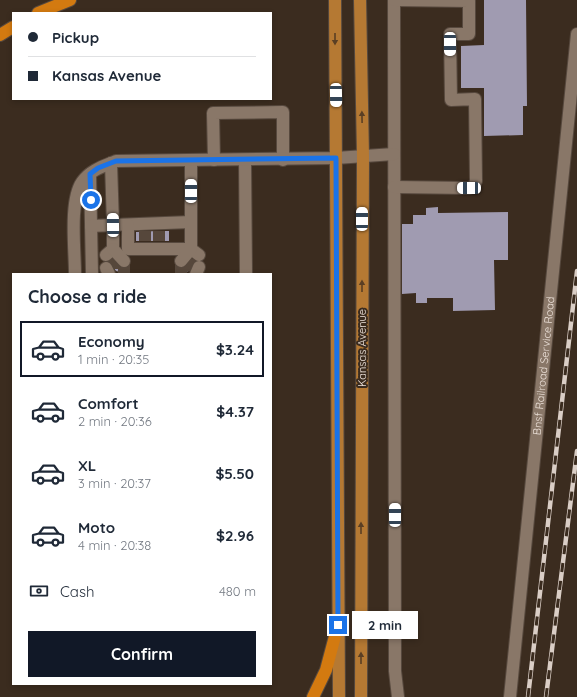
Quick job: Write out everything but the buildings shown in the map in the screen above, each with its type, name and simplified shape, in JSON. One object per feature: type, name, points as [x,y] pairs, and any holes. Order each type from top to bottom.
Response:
[{"type":"highway","points":[[40,12],[70,0]]},
{"type":"highway","points":[[0,35],[12,28]]},
{"type":"highway","points":[[313,697],[326,670],[338,625]]},
{"type":"main road","points":[[335,0],[339,697]]},
{"type":"main road","name":"Kansas Avenue","points":[[360,0],[362,156],[360,697]]},
{"type":"street","points":[[394,187],[469,188],[474,186],[476,182],[475,99],[451,100],[450,34],[469,34],[469,1],[394,0],[394,187],[395,671],[398,697]]},
{"type":"street","name":"Bnsf Railroad Service Road","points":[[510,697],[577,34]]},
{"type":"street","points":[[214,160],[213,113],[283,112],[283,160]]},
{"type":"street","points":[[75,273],[76,193],[83,181],[90,174],[98,168],[116,161],[283,160],[394,154]]},
{"type":"street","points":[[128,225],[128,250],[145,236],[159,236],[190,256],[191,160]]},
{"type":"street","points":[[245,160],[246,273]]},
{"type":"street","points":[[112,163],[114,256]]},
{"type":"street","points":[[90,174],[92,273]]},
{"type":"street","points":[[91,226],[128,225],[145,236],[159,236],[191,222]]},
{"type":"tunnel","points":[[145,231],[145,241]]},
{"type":"tunnel","points":[[159,231],[159,241]]},
{"type":"tunnel","points":[[113,257],[113,270]]},
{"type":"tunnel","points":[[191,258],[191,271]]},
{"type":"tunnel","points":[[124,261],[124,273]]},
{"type":"tunnel","points":[[181,261],[181,273]]},
{"type":"railway","points":[[528,697],[577,271]]},
{"type":"railway","points":[[546,697],[577,451]]},
{"type":"route","points":[[91,200],[90,174],[98,168],[116,161],[336,158],[338,625]]}]
